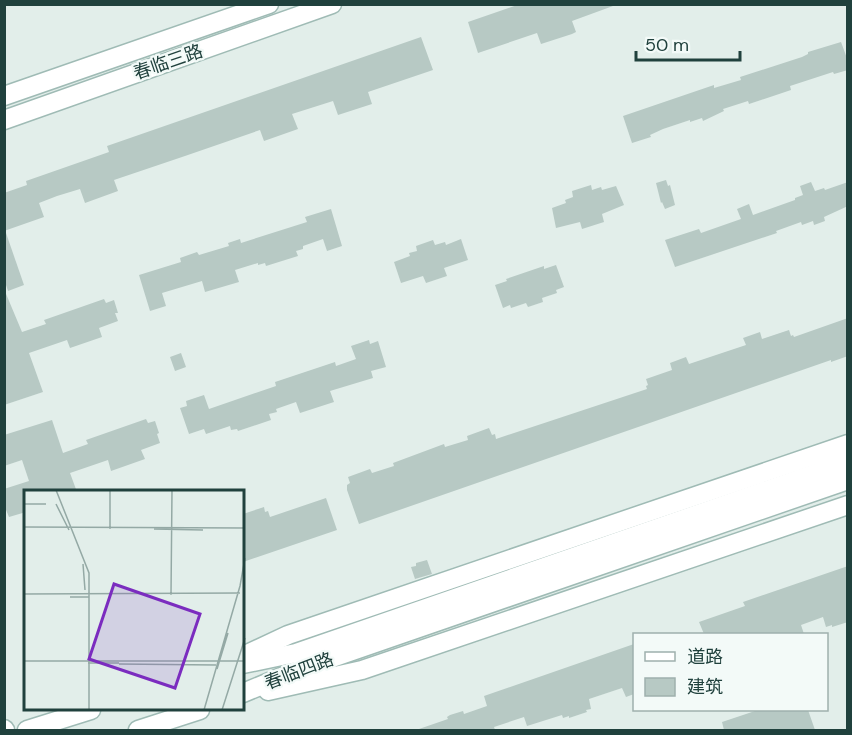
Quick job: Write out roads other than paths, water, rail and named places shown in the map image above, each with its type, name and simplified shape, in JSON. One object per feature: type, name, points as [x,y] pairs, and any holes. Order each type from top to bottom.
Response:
[{"type":"street","name":"春临三路","points":[[4,96],[269,4]]},
{"type":"street","name":"春临三路","points":[[4,120],[332,4]]},
{"type":"street","points":[[244,656],[288,635],[848,444]]},
{"type":"street","points":[[352,642],[848,462]]},
{"type":"street","points":[[352,642],[848,480]]},
{"type":"street","points":[[244,695],[362,670],[848,505]]},
{"type":"street","name":"春临四路","points":[[244,664],[352,642]]},
{"type":"street","name":"春临四路","points":[[244,695],[303,668],[352,642]]},
{"type":"street","points":[[27,730],[89,711]]},
{"type":"street","points":[[138,730],[197,711]]}]
